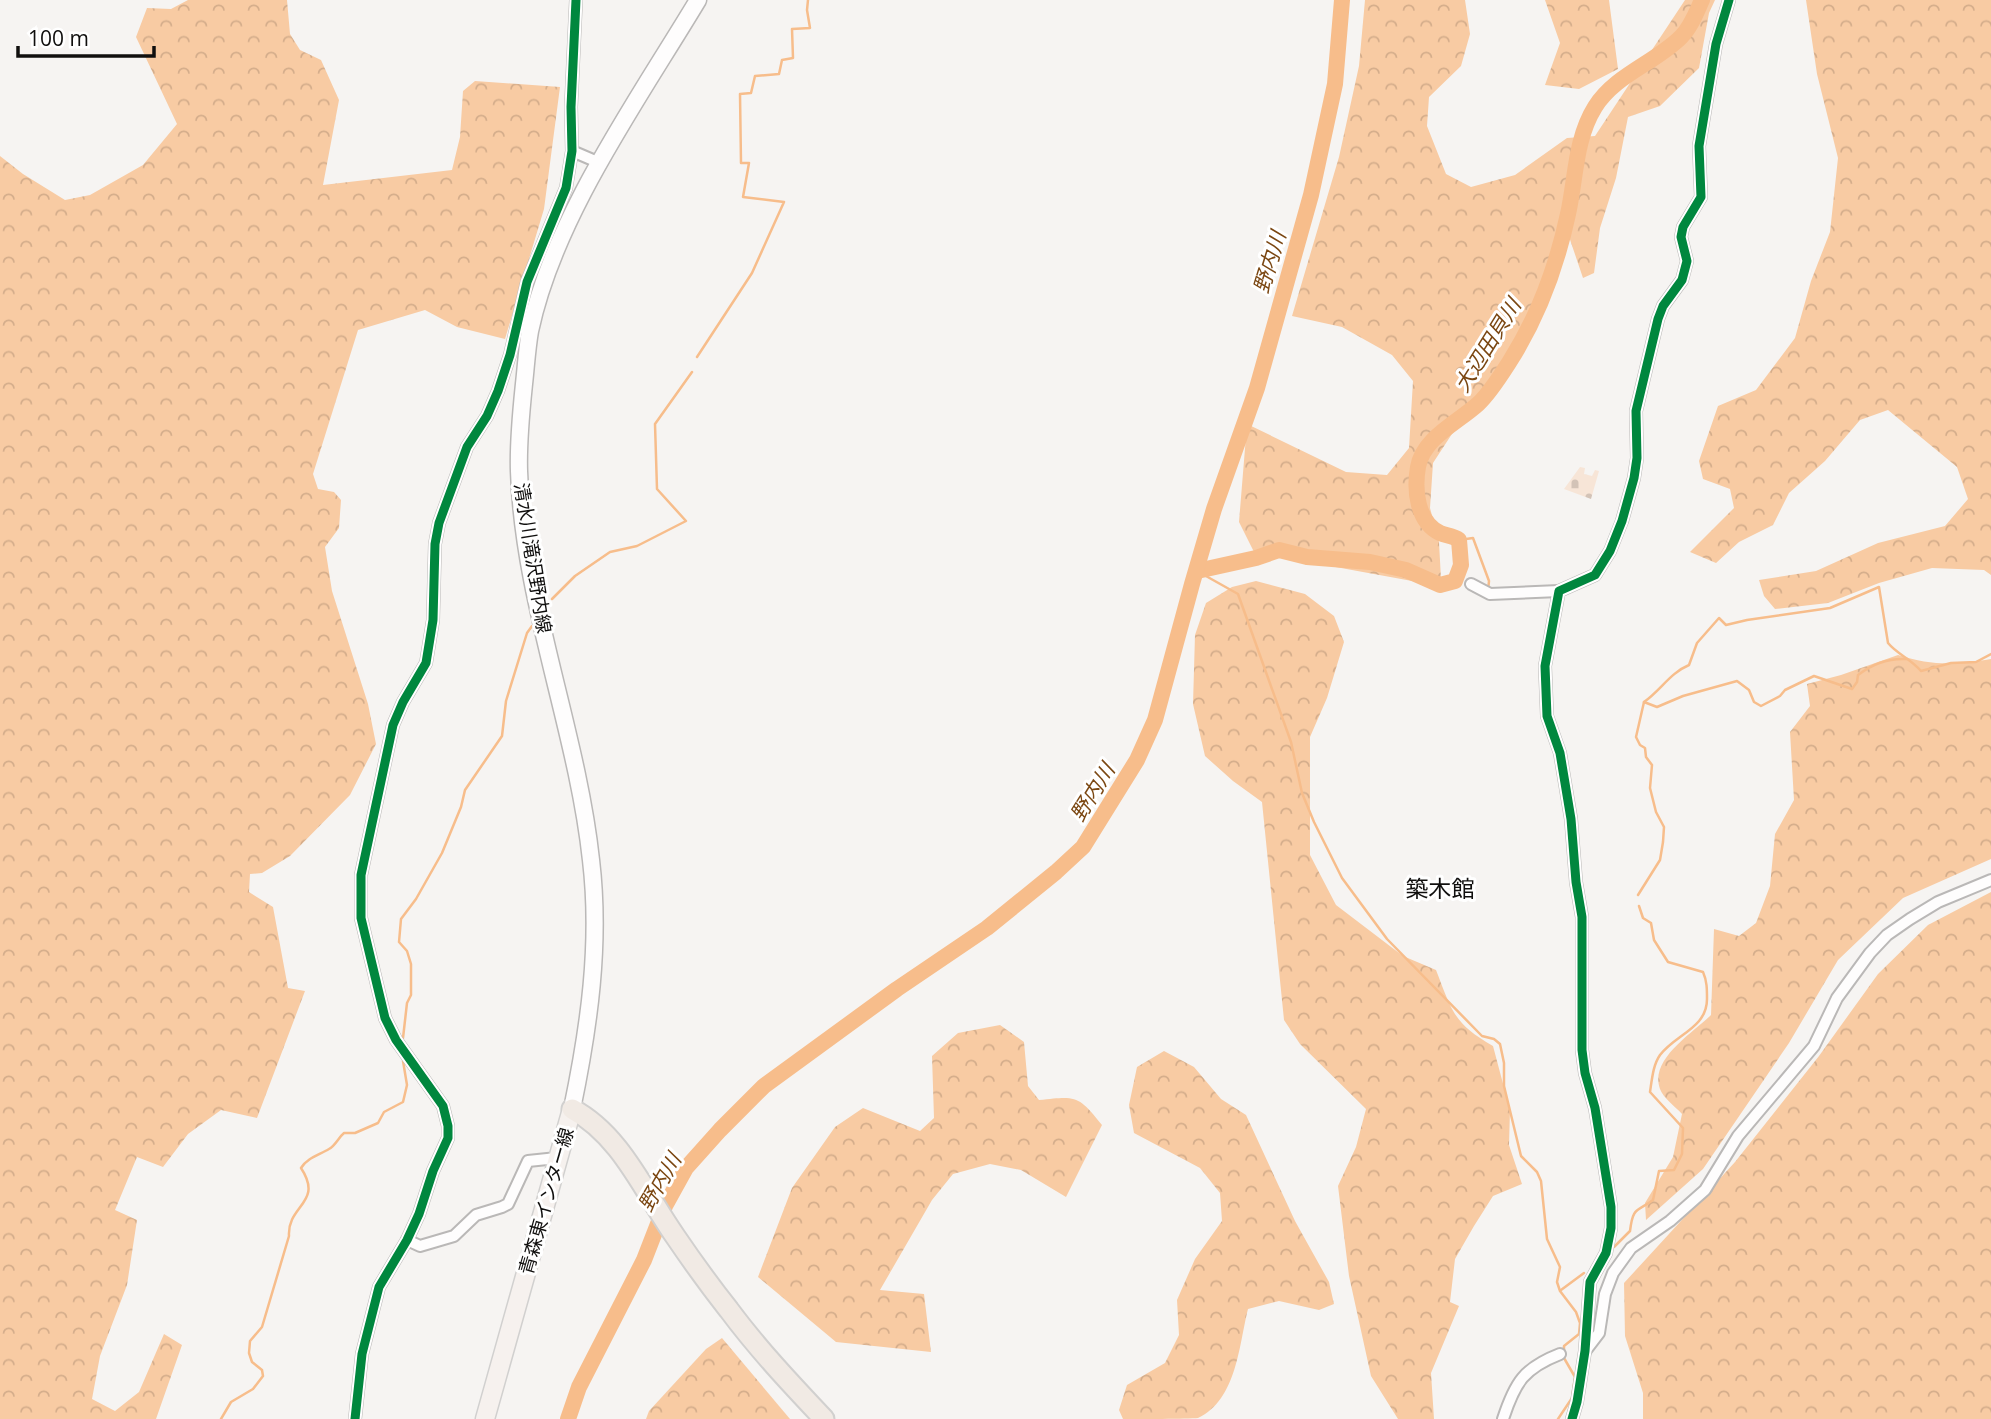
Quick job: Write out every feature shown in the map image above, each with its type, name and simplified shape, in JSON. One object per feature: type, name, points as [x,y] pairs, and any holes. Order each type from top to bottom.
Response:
[{"type":"highway","name":"青森東インター線","points":[[572,1109],[601,1128],[729,1311],[753,1342],[824,1419]]},
{"type":"main road","name":"清水川滝沢野内線","points":[[572,1109],[583,1054],[592,983],[595,923],[592,862],[574,756],[538,603],[524,527],[519,434],[530,333],[541,288],[572,215],[600,163],[698,0]]},
{"type":"main road","name":"青森東インター線","points":[[485,1419],[572,1109]]},
{"type":"street","points":[[355,1419],[362,1354],[372,1312],[383,1280],[419,1214],[433,1171],[448,1138],[443,1106],[396,1040],[385,1018],[361,918],[360,875],[393,725],[426,663],[433,620],[435,544],[439,523],[467,447],[487,416],[498,391],[510,355],[527,282],[566,188],[572,151],[571,107],[576,0]]},
{"type":"street","points":[[1471,584],[1490,594],[1559,592],[1595,575],[1610,551],[1622,521],[1637,458],[1636,411],[1658,319],[1663,306],[1682,280],[1687,261],[1681,237],[1683,226],[1701,197],[1699,146],[1716,44],[1729,0]]},
{"type":"street","points":[[572,151],[600,163]]},
{"type":"street","points":[[1559,592],[1545,666],[1545,702],[1560,753],[1571,818],[1582,917],[1582,1050],[1585,1073],[1595,1108],[1611,1207],[1611,1228],[1606,1252],[1590,1282],[1585,1351],[1572,1419]]},
{"type":"street","points":[[1585,1351],[1599,1333],[1605,1294],[1613,1273],[1631,1248],[1670,1221],[1705,1190],[1738,1136],[1815,1046],[1837,998],[1870,954],[1887,935],[1910,919],[1938,902],[1991,880]]},
{"type":"street","points":[[407,1240],[420,1246],[454,1236],[477,1215],[508,1204],[528,1161],[557,1158]]},
{"type":"street","points":[[1503,1419],[1521,1379],[1538,1362],[1560,1354]]},
{"type":"green space","points":[[188,0],[287,0],[290,34],[300,50],[321,60],[339,100],[323,185],[452,170],[460,137],[463,91],[475,81],[560,87],[544,209],[505,339],[457,327],[425,310],[358,330],[313,474],[318,489],[334,492],[341,500],[339,528],[325,547],[332,591],[368,704],[376,744],[350,795],[290,856],[262,873],[250,874],[249,892],[273,907],[288,988],[305,991],[257,1118],[221,1110],[188,1134],[163,1167],[137,1157],[115,1210],[137,1220],[127,1285],[100,1356],[92,1399],[115,1411],[139,1392],[164,1334],[182,1345],[156,1419],[0,1419],[0,156],[65,200],[90,195],[143,165],[177,124],[136,37],[147,8],[171,9]]},
{"type":"green space","points":[[1365,0],[1465,0],[1470,34],[1461,66],[1429,97],[1427,126],[1446,174],[1471,187],[1515,175],[1567,138],[1595,136],[1685,0],[1715,0],[1709,13],[1699,68],[1660,106],[1628,117],[1616,178],[1600,228],[1594,273],[1583,278],[1561,213],[1550,267],[1522,342],[1463,417],[1433,463],[1430,508],[1439,542],[1441,579],[1423,583],[1254,552],[1239,522],[1247,424],[1346,472],[1387,475],[1409,448],[1413,381],[1392,355],[1342,327],[1292,316],[1339,157],[1359,66]]},
{"type":"green space","points":[[1545,0],[1609,0],[1618,69],[1579,89],[1545,85],[1560,43]]},
{"type":"green space","points":[[1806,0],[1991,0],[1991,575],[1984,570],[1932,568],[1879,583],[1828,603],[1775,609],[1764,596],[1759,580],[1816,571],[1878,543],[1945,526],[1968,499],[1957,467],[1888,410],[1860,420],[1825,461],[1789,493],[1773,525],[1739,542],[1716,563],[1690,552],[1734,508],[1730,489],[1703,479],[1699,461],[1718,406],[1756,390],[1795,338],[1811,281],[1830,232],[1838,158],[1817,74]]},
{"type":"green space","points":[[1580,467],[1585,468],[1584,474],[1592,476],[1595,470],[1599,471],[1591,499],[1564,489]]},
{"type":"green space","points":[[1256,581],[1305,594],[1334,616],[1344,642],[1327,698],[1310,737],[1310,855],[1336,905],[1403,956],[1436,970],[1446,996],[1462,1023],[1493,1046],[1510,1110],[1509,1145],[1522,1184],[1493,1196],[1455,1259],[1450,1302],[1459,1306],[1431,1373],[1434,1419],[1398,1419],[1371,1376],[1349,1276],[1338,1186],[1356,1147],[1366,1109],[1300,1044],[1284,1020],[1262,802],[1205,756],[1193,704],[1195,635],[1206,603],[1232,587]]},
{"type":"green space","points":[[1898,655],[1944,663],[1991,659],[1991,859],[1903,898],[1838,960],[1789,1043],[1703,1169],[1646,1220],[1645,1203],[1673,1157],[1682,1114],[1660,1089],[1658,1078],[1661,1067],[1675,1048],[1711,1015],[1714,929],[1739,936],[1756,923],[1770,886],[1775,834],[1794,800],[1790,732],[1810,706],[1807,684]]},
{"type":"green space","points":[[1991,892],[1991,1419],[1643,1419],[1643,1393],[1625,1336],[1624,1283],[1735,1162],[1819,1056],[1878,974],[1928,925]]},
{"type":"green space","points":[[1000,1025],[1024,1042],[1028,1086],[1039,1100],[1076,1100],[1102,1125],[1066,1197],[1021,1170],[990,1164],[953,1174],[932,1200],[880,1290],[924,1294],[931,1352],[836,1342],[758,1277],[792,1188],[835,1127],[863,1108],[920,1131],[934,1118],[932,1056],[958,1033]]},
{"type":"green space","points":[[1164,1051],[1194,1067],[1221,1099],[1246,1115],[1295,1221],[1329,1282],[1334,1304],[1319,1310],[1279,1301],[1248,1309],[1239,1354],[1229,1385],[1211,1410],[1198,1418],[1123,1419],[1119,1410],[1127,1385],[1165,1363],[1179,1335],[1177,1300],[1195,1259],[1222,1221],[1220,1193],[1200,1168],[1134,1133],[1129,1105],[1137,1067]]},
{"type":"green space","points":[[722,1338],[790,1419],[646,1419],[649,1411],[706,1349]]},
{"type":"waterway","points":[[697,357],[752,273],[784,202],[743,197],[749,163],[741,163],[740,94],[751,93],[755,76],[779,74],[782,60],[793,58],[792,29],[810,28],[808,0]]},
{"type":"waterway","name":"野内川","points":[[568,1419],[579,1387],[644,1260],[665,1206],[686,1168],[764,1086],[897,989],[987,928],[1056,872],[1083,847],[1137,760],[1155,720],[1214,509],[1257,388],[1311,195],[1335,84],[1342,0]]},
{"type":"waterway","name":"大辺田貝川","points":[[1197,571],[1279,550],[1307,557],[1370,562],[1406,570],[1440,585],[1455,581],[1461,565],[1459,540],[1432,528],[1422,513],[1417,495],[1421,457],[1434,439],[1487,395],[1529,327],[1558,252],[1583,132],[1595,107],[1613,86],[1681,37],[1702,0]]},
{"type":"waterway","points":[[552,599],[575,576],[610,552],[637,546],[686,521],[657,489],[655,424],[692,372]]},
{"type":"waterway","points":[[1459,540],[1473,538],[1489,581],[1488,591]]},
{"type":"waterway","points":[[1197,571],[1238,594],[1291,742],[1302,793],[1342,878],[1387,939],[1482,1036],[1494,1039],[1500,1044],[1504,1063],[1504,1086],[1521,1156],[1537,1172],[1541,1181],[1547,1239],[1560,1267],[1557,1282],[1580,1323],[1579,1334],[1564,1346],[1564,1358],[1575,1377],[1572,1398],[1558,1419]]},
{"type":"waterway","points":[[1638,895],[1660,860],[1664,827],[1656,812],[1650,788],[1652,765],[1646,757],[1645,748],[1636,737],[1644,702],[1676,672],[1689,665],[1697,643],[1719,618],[1726,625],[1830,608],[1879,587],[1888,643],[1921,671],[1951,663],[1976,662],[1991,654]]},
{"type":"waterway","points":[[403,1038],[407,1003],[411,995],[411,964],[407,951],[399,942],[401,919],[416,899],[442,853],[465,790],[502,736],[506,701],[527,633],[532,626]]},
{"type":"waterway","points":[[1644,702],[1657,707],[1683,696],[1737,681],[1749,690],[1754,702],[1761,706],[1780,696],[1785,690],[1814,676],[1852,689],[1858,675],[1869,668],[1881,662],[1907,659]]},
{"type":"waterway","points":[[1614,1247],[1630,1231],[1637,1211],[1653,1200],[1659,1171],[1674,1170],[1682,1154],[1683,1128],[1650,1092],[1652,1077],[1660,1055],[1702,1017],[1707,999],[1703,972],[1668,962],[1654,940],[1651,923],[1643,918],[1639,906]]},
{"type":"waterway","points":[[221,1419],[231,1402],[253,1389],[263,1376],[262,1370],[252,1362],[249,1353],[250,1341],[262,1327],[293,1217],[307,1197],[309,1189],[301,1168],[310,1159],[331,1147],[344,1133],[355,1133],[378,1123],[384,1112],[403,1102],[407,1085],[403,1061]]},
{"type":"waterway","points":[[1561,1290],[1584,1273]]},
{"type":"cycle path","points":[[355,1419],[362,1354],[379,1287],[407,1240],[448,1138],[443,1106],[396,1040],[385,1018],[361,918],[361,875],[393,725],[426,663],[433,620],[435,544],[439,523],[467,447],[487,416],[498,391],[510,355],[527,282],[566,188],[572,151],[571,107],[576,0]]},
{"type":"cycle path","points":[[1572,1419],[1585,1351],[1590,1282],[1606,1253],[1611,1228],[1611,1207],[1595,1108],[1585,1073],[1582,1050],[1582,917],[1571,819],[1560,753],[1547,716],[1545,666],[1559,591],[1595,575],[1610,551],[1634,478],[1637,458],[1636,411],[1658,319],[1663,306],[1682,280],[1687,261],[1681,237],[1683,227],[1701,197],[1699,146],[1716,44],[1729,0]]},
{"type":"district","name":"築木館","points":[[1440,888]]}]
